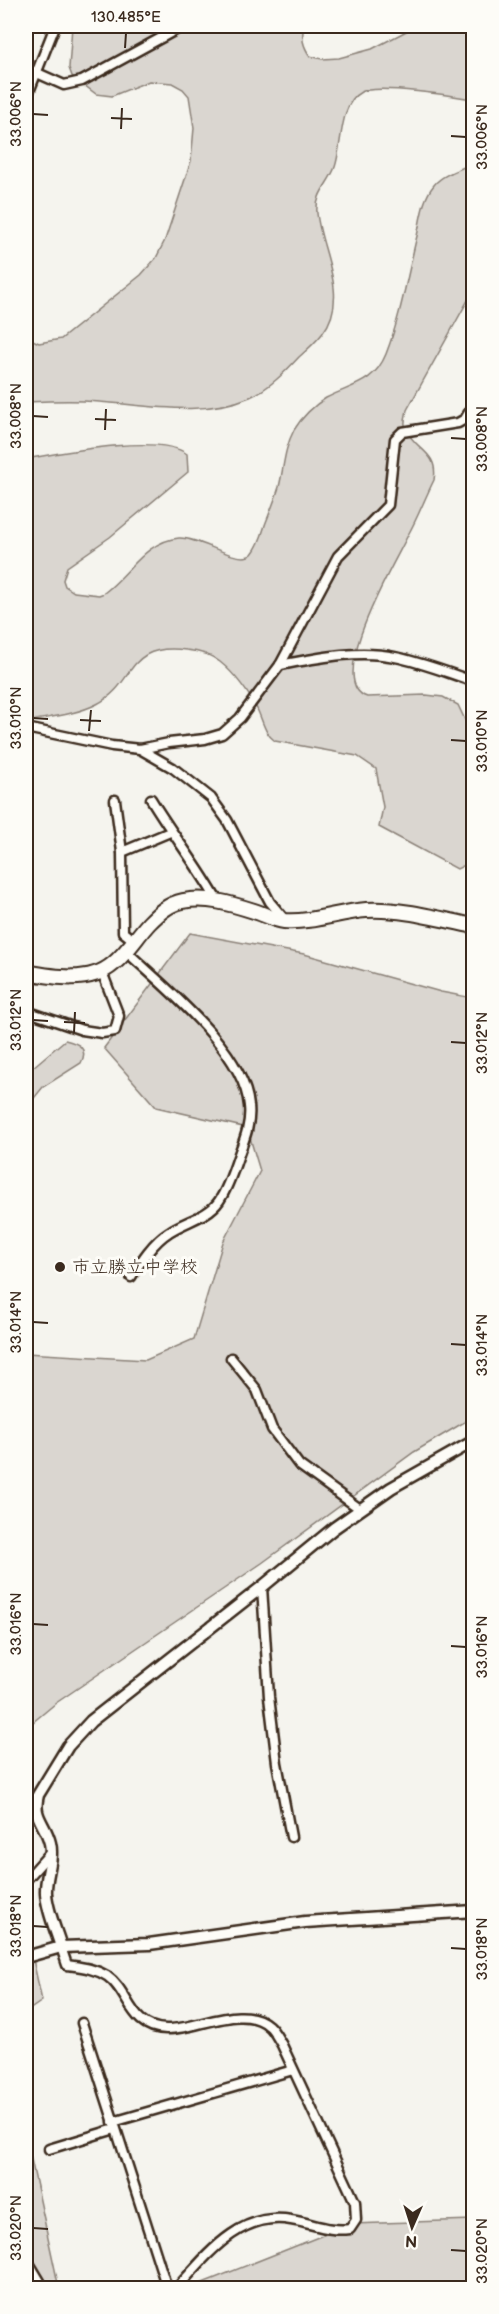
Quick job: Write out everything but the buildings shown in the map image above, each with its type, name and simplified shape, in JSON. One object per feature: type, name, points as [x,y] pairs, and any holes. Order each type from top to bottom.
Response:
[{"type":"main road","points":[[26,972],[53,977],[73,977],[102,972],[113,964],[164,908],[181,901],[201,899],[218,902],[287,921],[366,910],[403,912],[474,926]]},
{"type":"street","points":[[26,99],[55,26]]},
{"type":"street","points":[[26,68],[64,85],[82,81],[183,26]]},
{"type":"street","points":[[26,728],[112,746],[140,749],[206,739],[222,734],[240,718],[280,665],[339,556],[388,505],[395,439],[402,432],[458,423],[465,419],[474,404]]},
{"type":"street","points":[[280,665],[325,656],[369,654],[393,656],[448,672],[474,684]]},
{"type":"street","points":[[140,749],[172,768],[211,798],[227,820],[270,902],[287,921]]},
{"type":"street","points":[[151,799],[170,832],[201,871],[218,902]]},
{"type":"street","points":[[115,800],[122,852],[123,932],[130,945],[211,1031],[243,1083],[249,1104],[249,1125],[220,1200],[206,1213],[161,1238],[130,1277]]},
{"type":"street","points":[[122,852],[170,832]]},
{"type":"street","points":[[26,1011],[82,1030],[102,1033],[114,1031],[119,1016],[102,972]]},
{"type":"street","points":[[231,1358],[257,1390],[272,1429],[299,1465],[360,1509]]},
{"type":"street","points":[[177,2289],[225,2238],[240,2227],[275,2218],[336,2231],[350,2229],[356,2220],[355,2202],[294,2070],[269,2025],[253,2018],[233,2016],[166,2030],[145,2025],[109,1978],[88,1967],[67,1965],[46,1894],[51,1852],[50,1842],[36,1814],[38,1795],[75,1738],[91,1721],[360,1509],[474,1441]]},
{"type":"street","points":[[262,1587],[268,1697],[291,1837]]},
{"type":"street","points":[[26,1880],[51,1852]]},
{"type":"street","points":[[26,1957],[61,1947],[149,1944],[305,1922],[474,1911]]},
{"type":"street","points":[[82,2023],[167,2289]]},
{"type":"street","points":[[49,2149],[114,2126],[294,2070]]},
{"type":"street","points":[[26,2258],[44,2289]]},
{"type":"shaded area","points":[[72,26],[304,26],[304,45],[310,56],[322,59],[339,58],[372,49],[416,26],[473,26],[473,99],[383,89],[361,92],[349,106],[342,126],[335,167],[320,194],[317,206],[334,290],[334,305],[330,320],[322,334],[283,374],[250,397],[230,404],[189,408],[105,402],[26,402],[26,337],[39,343],[61,339],[141,275],[156,258],[165,240],[191,161],[194,128],[189,96],[183,89],[172,83],[149,81],[112,96],[96,94],[72,76],[69,68]]},
{"type":"shaded area","points":[[473,163],[473,291],[407,410],[405,419],[405,427],[410,436],[433,463],[434,480],[366,620],[357,646],[353,669],[356,687],[367,697],[426,695],[443,697],[458,705],[473,737],[473,861],[457,869],[379,827],[383,807],[376,769],[357,756],[275,741],[266,731],[254,703],[241,684],[220,662],[204,653],[166,649],[152,652],[141,658],[110,696],[97,704],[71,713],[26,722],[26,459],[85,449],[133,445],[174,448],[187,454],[188,472],[110,537],[67,567],[63,580],[65,586],[74,592],[99,595],[104,593],[147,552],[167,540],[188,539],[229,554],[246,557],[252,554],[257,548],[277,492],[286,451],[294,430],[317,404],[368,378],[381,364],[399,312],[426,198],[434,185],[442,178]]},
{"type":"shaded area","points":[[190,933],[304,954],[441,992],[473,998],[473,1417],[414,1452],[262,1563],[56,1703],[26,1728],[26,1353],[146,1360],[194,1339],[223,1242],[260,1171],[247,1128],[156,1107],[104,1048]]},
{"type":"shaded area","points":[[65,1040],[81,1047],[84,1054],[81,1063],[43,1087],[26,1108],[26,1073]]},
{"type":"shaded area","points":[[26,1927],[42,2001],[26,2012]]},
{"type":"shaded area","points":[[26,2136],[59,2288],[26,2288]]},
{"type":"shaded area","points":[[473,2220],[473,2288],[190,2288],[351,2224]]},
{"type":"place","name":"市立勝立中学校","points":[[60,1267]]}]
